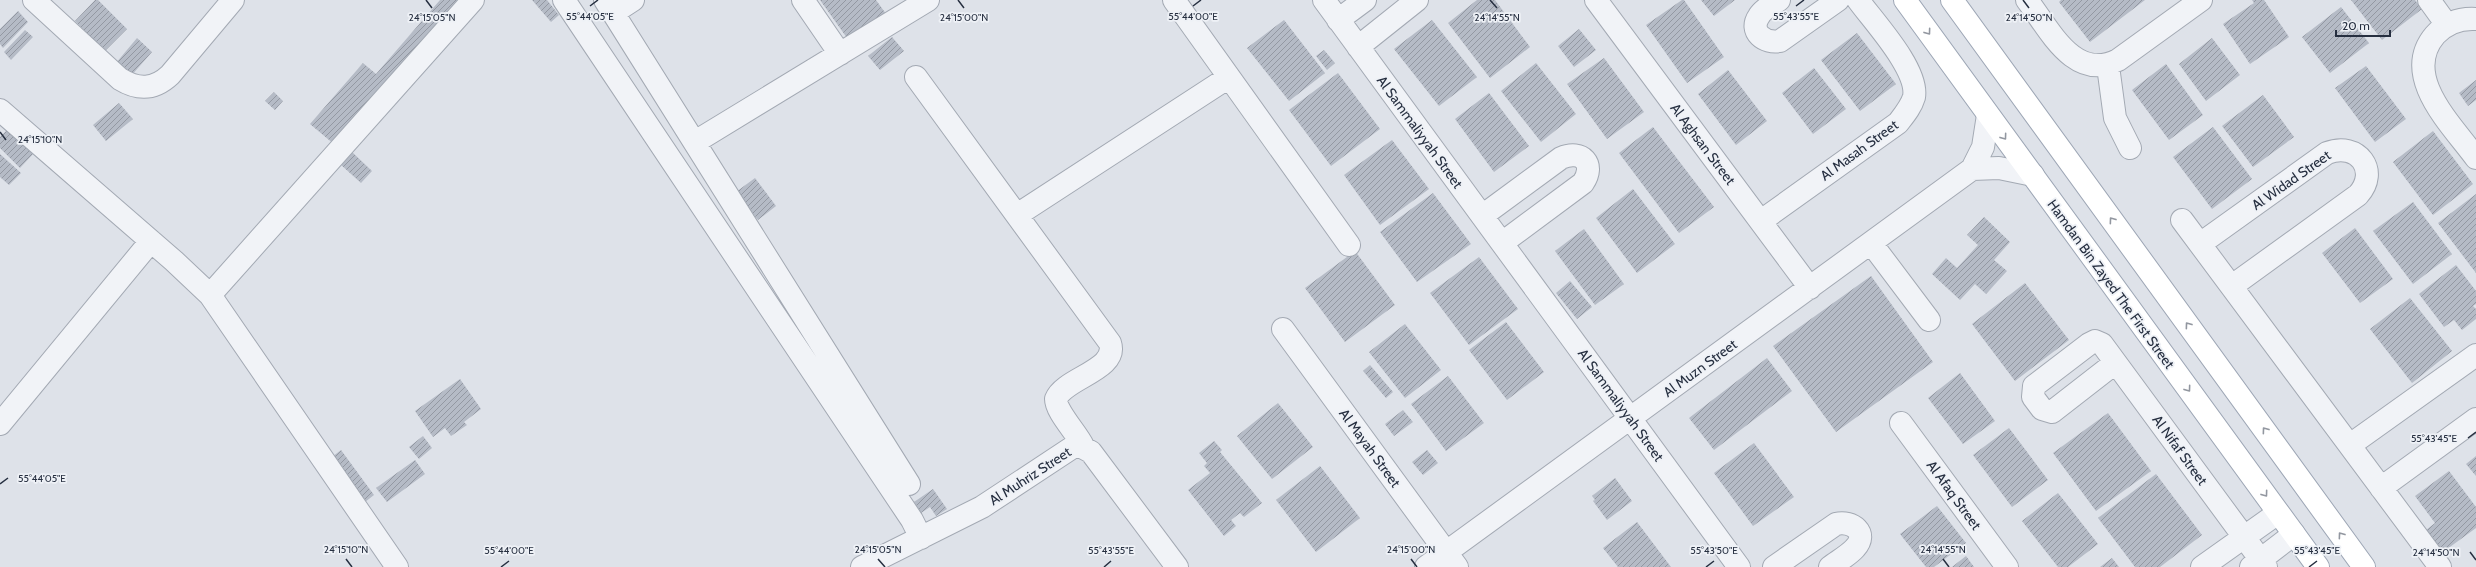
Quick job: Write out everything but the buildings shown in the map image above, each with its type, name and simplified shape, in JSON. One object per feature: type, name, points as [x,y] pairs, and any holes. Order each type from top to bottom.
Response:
[{"type":"main road","name":"Hamdan Bin Zayed The First Street","points":[[1905,0],[2318,567]]},
{"type":"main road","points":[[1952,0],[2364,567]]},
{"type":"street","points":[[34,0],[120,78],[129,84],[146,88],[163,81],[170,75],[233,0]]},
{"type":"street","points":[[210,295],[473,0]]},
{"type":"street","points":[[564,0],[912,520],[921,538]]},
{"type":"street","points":[[633,0],[609,6],[909,484]]},
{"type":"street","points":[[803,0],[840,54]]},
{"type":"street","points":[[695,142],[928,0]]},
{"type":"street","points":[[1174,0],[1349,245]]},
{"type":"street","name":"Al Sammaliyyah Street","points":[[1324,0],[1739,567]]},
{"type":"street","points":[[1338,20],[1364,0]]},
{"type":"street","points":[[1358,47],[1417,0]]},
{"type":"street","name":"Al Aghsan Street","points":[[1596,0],[1810,288]]},
{"type":"street","points":[[1779,0],[1760,14],[1756,23],[1757,32],[1763,40],[1771,43],[1780,41],[1838,0]]},
{"type":"street","name":"Al Masah Street","points":[[1761,221],[1898,123],[1909,109],[1914,96],[1913,79],[1905,65],[1858,0]]},
{"type":"street","points":[[2027,0],[2061,45],[2079,62],[2088,66],[2108,66],[2200,0]]},
{"type":"street","points":[[2429,0],[2447,25]]},
{"type":"street","points":[[2476,19],[2457,20],[2438,31],[2426,48],[2423,58],[2424,79],[2435,102],[2476,158]]},
{"type":"street","points":[[2108,66],[2115,118],[2130,148]]},
{"type":"street","points":[[916,77],[1111,347],[1110,355],[1106,362],[1060,391],[1056,399],[1058,408],[1076,432],[1083,446]]},
{"type":"street","points":[[1017,215],[1228,77]]},
{"type":"street","points":[[0,110],[152,241],[210,295],[397,567]]},
{"type":"street","name":"Al Muzn Street","points":[[1426,567],[1451,560],[1630,419],[1972,169],[1983,147],[1988,115]]},
{"type":"street","name":"Al Widad Street","points":[[2200,244],[2327,153],[2346,149],[2356,154],[2363,160],[2367,180],[2365,188],[2358,195],[2232,286]]},
{"type":"street","points":[[1482,216],[1561,158],[1571,154],[1581,156],[1588,166],[1588,175],[1583,184],[1502,243]]},
{"type":"street","points":[[1972,169],[1999,168],[2033,176]]},
{"type":"street","points":[[2182,220],[2440,567]]},
{"type":"street","points":[[0,424],[152,241]]},
{"type":"street","points":[[1871,243],[1929,320]]},
{"type":"street","name":"Al Mayah Street","points":[[1283,329],[1451,560]]},
{"type":"street","points":[[2350,445],[2476,355]]},
{"type":"street","name":"Al Nifaf Street","points":[[2115,363],[2244,537],[2259,565],[2294,534]]},
{"type":"street","points":[[2381,488],[2476,419]]},
{"type":"street","name":"Al Afaq Street","points":[[1901,423],[2007,567]]},
{"type":"street","name":"Al Muhriz Street","points":[[862,567],[982,507],[1074,448],[1083,446],[1091,452],[1177,567]]},
{"type":"street","points":[[2202,567],[2278,513]]},
{"type":"street","points":[[1774,567],[1836,524],[1845,522],[1853,524],[1859,531],[1860,540],[1856,548],[1830,567]]}]
